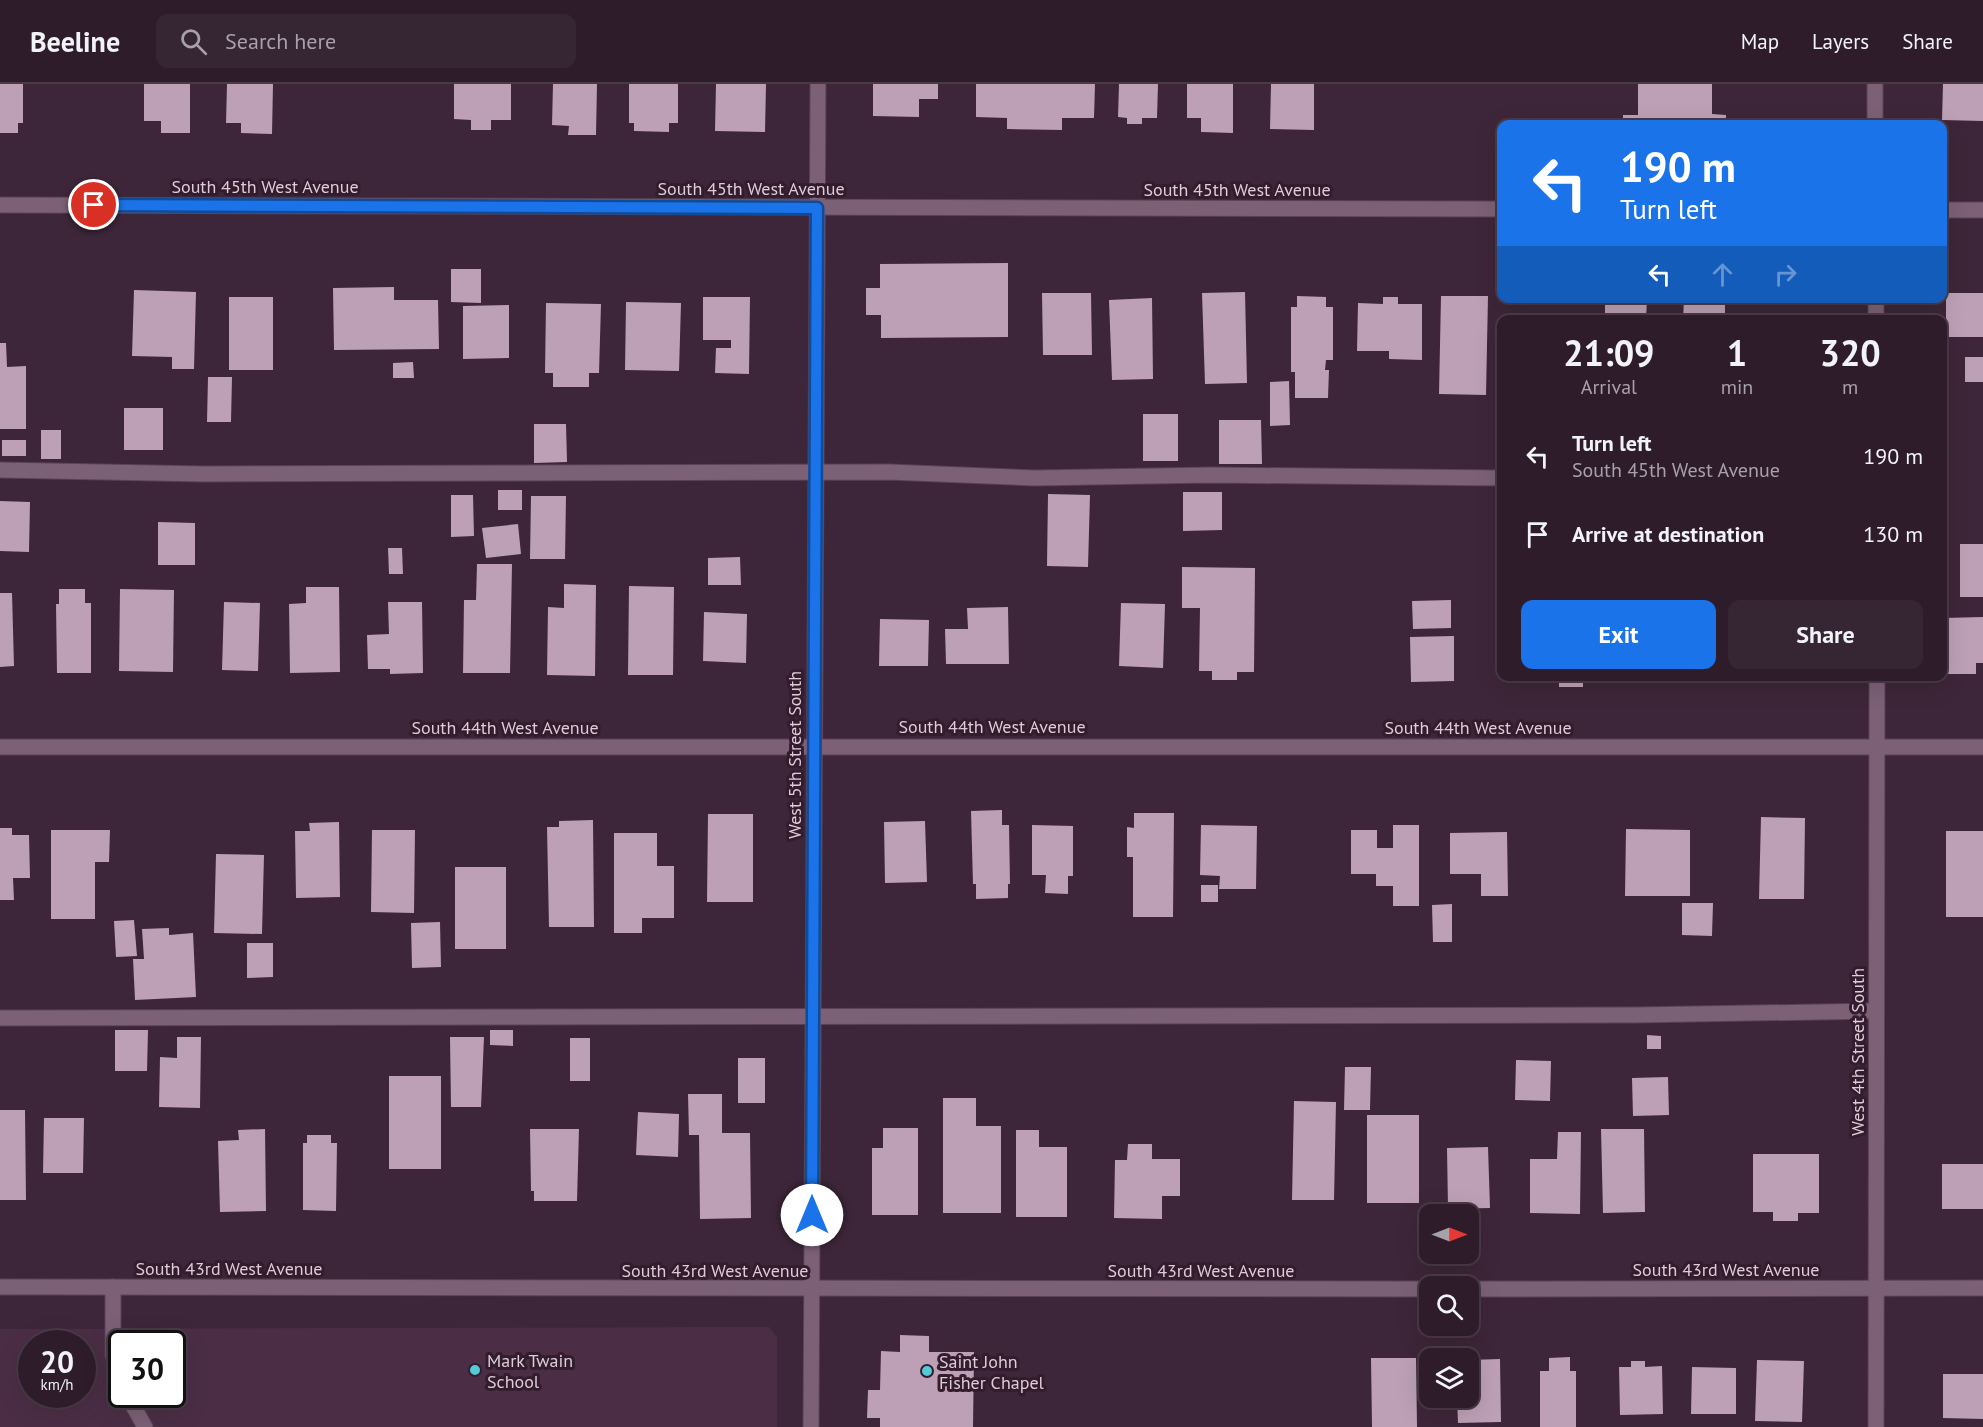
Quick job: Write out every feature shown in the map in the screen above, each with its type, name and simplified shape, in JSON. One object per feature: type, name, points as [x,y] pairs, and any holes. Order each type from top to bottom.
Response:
[{"type":"street","name":"West 5th Street South","points":[[812,1427],[813,746],[818,84]]},
{"type":"street","points":[[1875,84],[1875,120]]},
{"type":"street","name":"South 45th West Avenue","points":[[0,205],[1497,209]]},
{"type":"street","points":[[1947,210],[1983,210]]},
{"type":"street","points":[[0,470],[205,474],[816,472],[1035,478],[1223,475],[1497,478]]},
{"type":"street","name":"West 4th Street South","points":[[1876,1427],[1877,681]]},
{"type":"street","name":"South 44th West Avenue","points":[[0,747],[1983,747]]},
{"type":"street","points":[[0,1018],[1635,1015],[1876,1011]]},
{"type":"street","name":"South 43rd West Avenue","points":[[0,1287],[812,1290],[1419,1289]]},
{"type":"street","points":[[113,1287],[113,1330]]},
{"type":"street","name":"South 43rd West Avenue","points":[[1479,1289],[1983,1288]]},
{"type":"street","points":[[134,1408],[145,1427]]},
{"type":"shaded area","name":"Mark Twain School","points":[[769,1327],[777,1337],[777,1427],[0,1427],[0,1329]]},
{"type":"building","points":[[0,84],[23,84],[23,123],[18,123],[18,133],[0,133]]},
{"type":"building","points":[[144,84],[190,84],[190,133],[161,133],[161,121],[144,121]]},
{"type":"building","points":[[227,84],[273,84],[272,134],[241,133],[241,123],[226,123]]},
{"type":"building","points":[[454,84],[511,84],[511,120],[491,120],[491,130],[471,130],[471,120],[454,119]]},
{"type":"building","points":[[553,84],[597,84],[596,135],[568,135],[569,126],[552,125]]},
{"type":"building","points":[[629,84],[678,84],[678,123],[669,123],[669,132],[634,131],[634,123],[629,123]]},
{"type":"building","points":[[716,84],[766,84],[765,132],[715,131]]},
{"type":"building","points":[[873,84],[938,84],[938,99],[919,99],[919,117],[873,116]]},
{"type":"building","points":[[976,84],[1095,84],[1094,118],[1062,118],[1062,130],[1007,129],[1007,118],[976,117]]},
{"type":"building","points":[[1119,84],[1158,84],[1157,118],[1142,118],[1142,124],[1127,124],[1127,118],[1118,117]]},
{"type":"building","points":[[1187,84],[1233,84],[1233,133],[1201,132],[1201,118],[1187,118]]},
{"type":"building","points":[[1271,84],[1314,84],[1314,130],[1270,129]]},
{"type":"building","points":[[1638,84],[1712,84],[1712,114],[1726,115],[1726,120],[1623,120],[1623,115],[1638,115]]},
{"type":"building","points":[[1943,84],[1983,84],[1983,121],[1942,120]]},
{"type":"building","points":[[1008,263],[1008,337],[881,338],[881,315],[866,315],[866,288],[880,288],[880,264]]},
{"type":"building","points":[[451,269],[481,269],[481,303],[451,302]]},
{"type":"building","points":[[394,287],[394,300],[438,300],[439,349],[334,350],[333,288]]},
{"type":"building","points":[[134,290],[196,292],[194,369],[172,369],[172,357],[132,356]]},
{"type":"building","points":[[1245,292],[1247,383],[1205,384],[1202,293]]},
{"type":"building","points":[[1042,293],[1091,293],[1092,355],[1043,355]]},
{"type":"building","points":[[1947,293],[1983,293],[1983,337],[1947,337]]},
{"type":"building","points":[[1297,296],[1326,297],[1326,307],[1333,307],[1333,360],[1326,360],[1325,370],[1329,370],[1328,398],[1295,398],[1295,372],[1291,372],[1291,307],[1297,307]]},
{"type":"building","points":[[1441,296],[1488,296],[1486,395],[1439,394]]},
{"type":"building","points":[[229,297],[273,297],[273,370],[229,370]]},
{"type":"building","points":[[703,297],[750,297],[749,374],[715,373],[716,348],[731,348],[731,340],[703,340]]},
{"type":"building","points":[[1383,297],[1398,297],[1398,304],[1422,304],[1422,360],[1389,359],[1389,351],[1357,351],[1358,303],[1383,304]]},
{"type":"building","points":[[1152,298],[1153,379],[1112,380],[1109,300]]},
{"type":"building","points":[[626,302],[681,303],[679,371],[625,370]]},
{"type":"building","points":[[546,303],[601,304],[599,373],[589,373],[589,387],[553,387],[553,373],[545,373]]},
{"type":"building","points":[[1605,303],[1647,303],[1646,315],[1605,315]]},
{"type":"building","points":[[1684,303],[1725,303],[1725,315],[1683,315]]},
{"type":"building","points":[[509,305],[509,358],[463,359],[463,306]]},
{"type":"building","points":[[0,343],[6,343],[7,367],[26,366],[26,429],[0,429]]},
{"type":"building","points":[[1965,357],[1983,357],[1983,382],[1965,382]]},
{"type":"building","points":[[413,362],[414,378],[393,378],[393,363]]},
{"type":"building","points":[[208,377],[232,377],[231,422],[207,422]]},
{"type":"building","points":[[1289,381],[1290,425],[1270,426],[1270,382]]},
{"type":"building","points":[[124,408],[163,408],[163,450],[124,450]]},
{"type":"building","points":[[1143,414],[1178,414],[1178,461],[1143,461]]},
{"type":"building","points":[[1219,420],[1261,420],[1262,464],[1219,464]]},
{"type":"building","points":[[534,424],[566,424],[567,462],[534,463]]},
{"type":"building","points":[[41,430],[61,430],[61,459],[41,459]]},
{"type":"building","points":[[2,440],[26,440],[26,456],[2,456]]},
{"type":"building","points":[[498,490],[522,490],[522,510],[498,510]]},
{"type":"building","points":[[1183,492],[1222,492],[1222,530],[1183,531]]},
{"type":"building","points":[[1048,494],[1090,495],[1088,567],[1047,566]]},
{"type":"building","points":[[451,495],[473,495],[474,536],[451,537]]},
{"type":"building","points":[[531,496],[566,496],[565,559],[530,559]]},
{"type":"building","points":[[0,501],[30,502],[29,552],[0,551]]},
{"type":"building","points":[[158,522],[195,523],[195,565],[158,565]]},
{"type":"building","points":[[518,524],[521,554],[486,558],[482,528]]},
{"type":"building","points":[[1960,544],[1983,544],[1983,597],[1960,597]]},
{"type":"building","points":[[388,548],[402,548],[403,574],[389,574]]},
{"type":"building","points":[[740,557],[741,585],[708,585],[708,558]]},
{"type":"building","points":[[477,564],[512,564],[510,673],[463,673],[464,600],[476,600]]},
{"type":"building","points":[[1182,567],[1255,568],[1254,672],[1237,672],[1237,680],[1212,680],[1212,671],[1199,671],[1200,608],[1182,608]]},
{"type":"building","points":[[564,584],[596,585],[595,676],[547,675],[548,607],[564,608]]},
{"type":"building","points":[[629,586],[674,587],[673,675],[628,675]]},
{"type":"building","points":[[306,587],[339,587],[340,672],[290,673],[289,604],[306,603]]},
{"type":"building","points":[[59,589],[85,589],[85,603],[91,603],[91,673],[57,673],[56,604],[59,604]]},
{"type":"building","points":[[120,589],[174,590],[173,672],[119,671]]},
{"type":"building","points":[[0,593],[12,593],[14,666],[0,667]]},
{"type":"building","points":[[1451,600],[1451,628],[1413,629],[1412,601]]},
{"type":"building","points":[[224,602],[260,603],[258,671],[222,670]]},
{"type":"building","points":[[388,602],[422,602],[423,673],[390,674],[390,669],[368,669],[367,635],[389,634]]},
{"type":"building","points":[[1121,603],[1165,604],[1163,668],[1119,666]]},
{"type":"building","points":[[1008,607],[1009,664],[946,664],[945,629],[968,629],[967,608]]},
{"type":"building","points":[[704,612],[747,614],[746,663],[703,661]]},
{"type":"building","points":[[1983,617],[1983,663],[1976,663],[1976,674],[1947,674],[1947,618]]},
{"type":"building","points":[[880,619],[929,620],[928,666],[879,666]]},
{"type":"building","points":[[1454,636],[1454,681],[1411,682],[1410,637]]},
{"type":"building","points":[[1559,681],[1583,681],[1583,687],[1559,687]]},
{"type":"building","points":[[1002,810],[1002,825],[1009,825],[1010,884],[1008,884],[1008,898],[976,899],[976,884],[973,884],[971,811]]},
{"type":"building","points":[[1134,813],[1174,813],[1173,917],[1133,917],[1133,857],[1127,857],[1127,827],[1134,828]]},
{"type":"building","points":[[708,814],[753,814],[753,902],[707,902]]},
{"type":"building","points":[[1761,817],[1805,818],[1804,899],[1759,899]]},
{"type":"building","points":[[593,820],[594,927],[549,927],[547,827],[559,827],[559,821]]},
{"type":"building","points":[[925,821],[927,882],[885,883],[884,822]]},
{"type":"building","points":[[339,822],[340,897],[296,898],[295,831],[310,831],[309,823]]},
{"type":"building","points":[[1032,825],[1073,826],[1073,876],[1068,876],[1068,894],[1045,893],[1046,875],[1032,875]]},
{"type":"building","points":[[1201,825],[1257,826],[1256,889],[1219,889],[1220,876],[1200,875]]},
{"type":"building","points":[[1393,825],[1419,825],[1419,906],[1393,906],[1393,886],[1376,886],[1376,874],[1351,874],[1351,830],[1377,830],[1377,848],[1393,848]]},
{"type":"building","points":[[0,828],[12,828],[12,835],[29,835],[30,878],[13,878],[14,900],[0,900]]},
{"type":"building","points":[[1626,829],[1690,830],[1690,896],[1625,896]]},
{"type":"building","points":[[51,830],[110,830],[109,862],[95,862],[95,919],[51,919]]},
{"type":"building","points":[[372,830],[415,830],[414,913],[371,912]]},
{"type":"building","points":[[1946,831],[1983,831],[1983,917],[1946,917]]},
{"type":"building","points":[[1507,832],[1508,896],[1481,896],[1481,874],[1450,874],[1450,833]]},
{"type":"building","points":[[614,833],[657,833],[657,866],[674,866],[674,918],[642,918],[642,933],[614,933]]},
{"type":"building","points":[[216,854],[264,855],[262,934],[214,933]]},
{"type":"building","points":[[455,867],[506,867],[506,949],[455,949]]},
{"type":"building","points":[[1201,885],[1218,885],[1218,902],[1201,902]]},
{"type":"building","points":[[1682,903],[1713,903],[1712,936],[1682,935]]},
{"type":"building","points":[[1452,904],[1452,942],[1433,942],[1432,905]]},
{"type":"building","points":[[134,920],[137,956],[116,957],[114,921]]},
{"type":"building","points":[[440,922],[441,967],[412,968],[411,923]]},
{"type":"building","points":[[169,928],[169,935],[193,933],[196,997],[135,1000],[133,959],[144,959],[142,929]]},
{"type":"building","points":[[247,943],[273,943],[273,977],[247,978]]},
{"type":"building","points":[[115,1030],[148,1030],[147,1071],[115,1071]]},
{"type":"building","points":[[490,1030],[513,1030],[513,1046],[490,1045]]},
{"type":"building","points":[[1647,1035],[1661,1036],[1661,1049],[1647,1049]]},
{"type":"building","points":[[177,1037],[201,1037],[200,1108],[159,1107],[160,1057],[177,1058]]},
{"type":"building","points":[[450,1037],[484,1037],[481,1107],[451,1107]]},
{"type":"building","points":[[570,1038],[590,1038],[590,1081],[570,1081]]},
{"type":"building","points":[[738,1058],[765,1058],[765,1103],[738,1103]]},
{"type":"building","points":[[1516,1060],[1551,1061],[1550,1101],[1515,1100]]},
{"type":"building","points":[[1345,1067],[1371,1067],[1370,1110],[1344,1110]]},
{"type":"building","points":[[389,1076],[441,1076],[441,1169],[389,1169]]},
{"type":"building","points":[[1668,1077],[1669,1115],[1633,1116],[1632,1078]]},
{"type":"building","points":[[688,1094],[722,1094],[722,1133],[750,1133],[751,1218],[700,1219],[699,1135],[689,1135]]},
{"type":"building","points":[[943,1098],[976,1098],[976,1126],[1001,1126],[1001,1213],[943,1213]]},
{"type":"building","points":[[1294,1101],[1336,1102],[1334,1200],[1292,1200]]},
{"type":"building","points":[[0,1110],[25,1110],[26,1200],[0,1200]]},
{"type":"building","points":[[638,1112],[679,1114],[678,1157],[636,1155]]},
{"type":"building","points":[[1367,1115],[1419,1115],[1419,1203],[1367,1203]]},
{"type":"building","points":[[44,1118],[84,1118],[83,1173],[43,1173]]},
{"type":"building","points":[[883,1128],[918,1128],[918,1215],[872,1215],[872,1148],[883,1148]]},
{"type":"building","points":[[265,1129],[266,1211],[220,1212],[218,1141],[239,1140],[238,1130]]},
{"type":"building","points":[[530,1129],[579,1129],[577,1201],[534,1201],[534,1191],[531,1191]]},
{"type":"building","points":[[1601,1129],[1644,1129],[1645,1212],[1603,1213]]},
{"type":"building","points":[[1016,1130],[1039,1130],[1039,1147],[1067,1147],[1067,1217],[1016,1217]]},
{"type":"building","points":[[1558,1132],[1581,1132],[1580,1214],[1530,1213],[1530,1159],[1557,1159]]},
{"type":"building","points":[[307,1135],[331,1135],[331,1143],[337,1143],[336,1211],[303,1210],[303,1143],[307,1143]]},
{"type":"building","points":[[1128,1144],[1152,1144],[1152,1159],[1180,1159],[1180,1196],[1162,1196],[1162,1219],[1114,1218],[1115,1160],[1127,1160]]},
{"type":"building","points":[[1488,1147],[1490,1208],[1479,1208],[1479,1204],[1448,1204],[1447,1148]]},
{"type":"building","points":[[1753,1154],[1819,1154],[1819,1213],[1798,1213],[1798,1221],[1773,1221],[1773,1212],[1753,1212]]},
{"type":"building","points":[[1942,1164],[1983,1164],[1983,1209],[1942,1209]]},
{"type":"building","name":"Saint John Fisher Chapel","points":[[900,1335],[929,1336],[929,1352],[974,1352],[973,1427],[880,1427],[880,1418],[867,1418],[868,1390],[880,1390],[881,1351],[900,1352]]},
{"type":"building","points":[[1570,1357],[1570,1371],[1576,1371],[1576,1427],[1540,1427],[1540,1371],[1549,1371],[1549,1358]]},
{"type":"building","points":[[1371,1358],[1416,1358],[1417,1427],[1372,1427]]},
{"type":"building","points":[[1500,1359],[1501,1422],[1458,1423],[1457,1408],[1479,1408],[1479,1360]]},
{"type":"building","points":[[1757,1360],[1804,1361],[1802,1422],[1755,1421]]},
{"type":"building","points":[[1631,1361],[1645,1361],[1645,1367],[1662,1366],[1663,1414],[1620,1415],[1619,1367],[1631,1367]]},
{"type":"building","points":[[1692,1367],[1736,1368],[1736,1414],[1691,1414]]},
{"type":"building","points":[[1943,1374],[1983,1374],[1983,1419],[1943,1418]]},
{"type":"place","name":"Mark Twain School","points":[[475,1370]]},
{"type":"place","name":"Saint John Fisher Chapel","points":[[927,1371]]},
{"type":"route","points":[[94,205],[817,208],[812,1215]]}]
